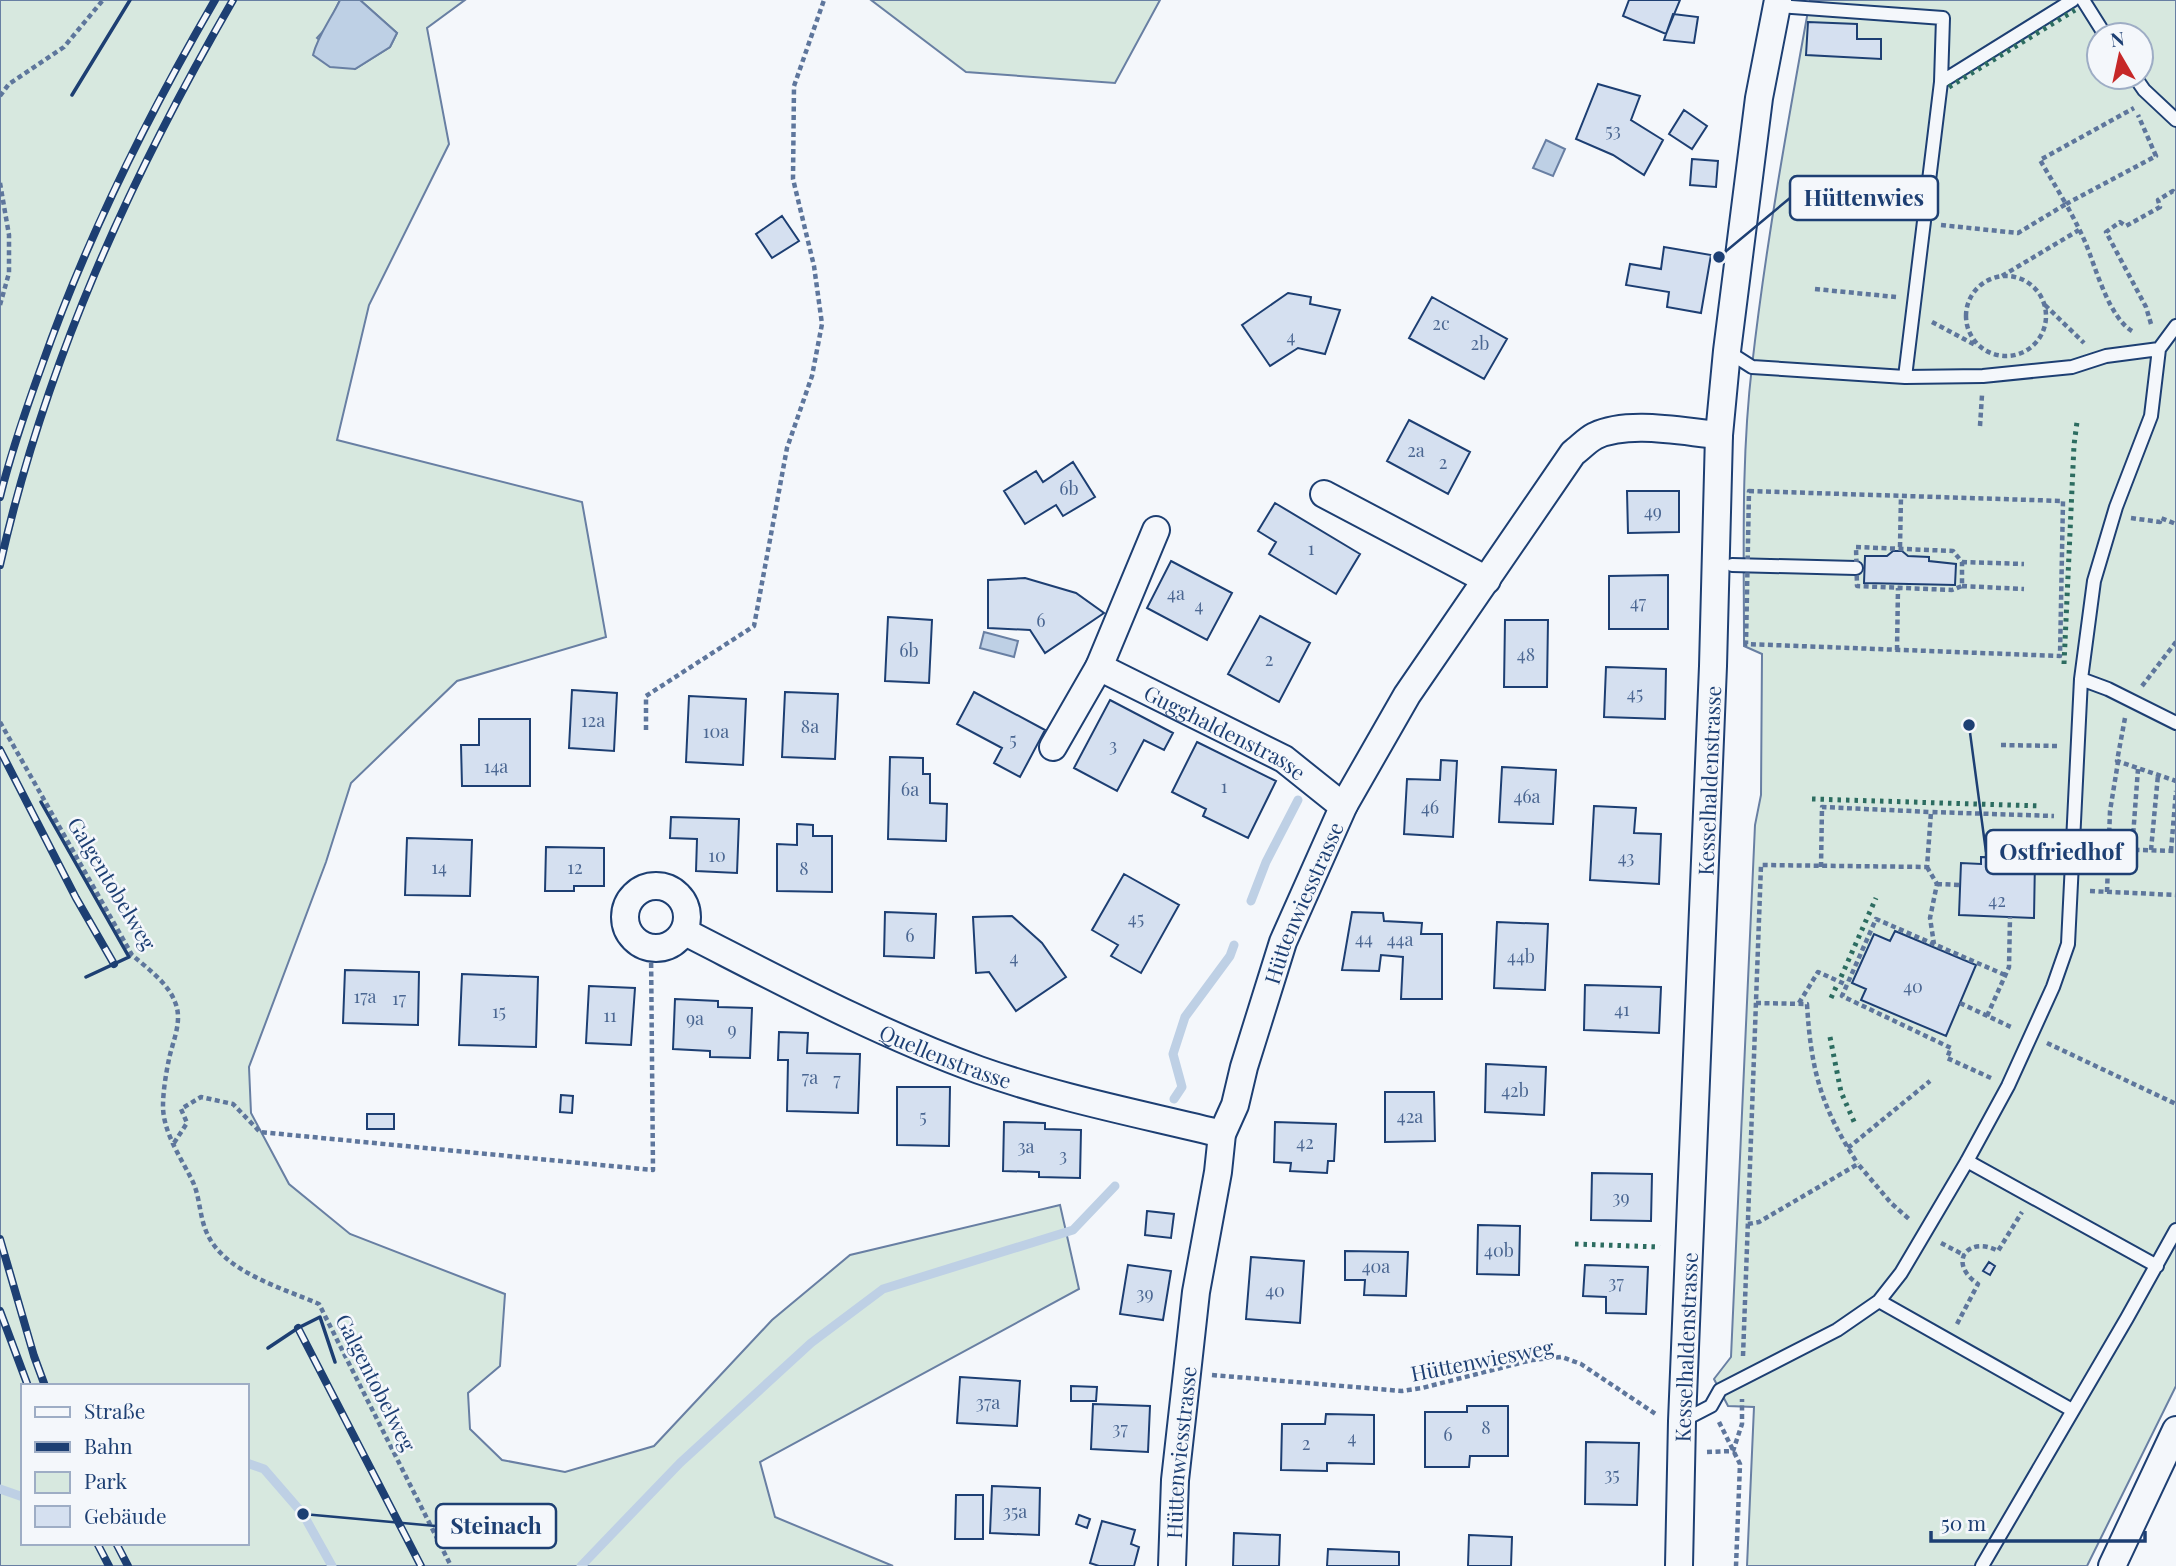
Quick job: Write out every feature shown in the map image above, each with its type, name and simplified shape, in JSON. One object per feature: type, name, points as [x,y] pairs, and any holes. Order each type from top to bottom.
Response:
[{"type":"street","name":"Kesselhaldenstrasse","points":[[1679,1566],[1674,1420],[1712,694],[1719,435],[1759,98],[1777,3]]},
{"type":"street","name":"Hüttenwiesstrasse","points":[[1172,1566],[1175,1480],[1186,1373],[1196,1292],[1212,1213],[1222,1134],[1235,1105],[1244,1067],[1283,942],[1344,805],[1407,695],[1573,453],[1594,437],[1619,429],[1642,428],[1719,435]]},
{"type":"street","points":[[1324,495],[1487,580]]},
{"type":"street","points":[[1053,747],[1099,667],[1156,530]]},
{"type":"street","name":"Gugghaldenstrasse","points":[[1099,667],[1284,759],[1344,805]]},
{"type":"street","points":[[660,886],[678,895],[688,912],[685,932],[679,940],[671,946],[651,949],[634,939],[625,922],[628,904],[640,890],[660,886]]},
{"type":"street","name":"Quellenstrasse","points":[[685,932],[850,1016],[979,1070],[1075,1099],[1222,1134]]},
{"type":"street","points":[[2112,1566],[2176,1430]]},
{"type":"lane","points":[[1941,82],[2073,0]]},
{"type":"lane","points":[[2083,0],[2096,21]]},
{"type":"lane","points":[[1777,3],[1943,18],[1941,82],[1905,377]]},
{"type":"lane","points":[[2146,91],[2176,120]]},
{"type":"lane","points":[[1674,1420],[1711,1406],[1720,1390],[1837,1330],[1879,1301],[1901,1273],[1967,1161],[2008,1086],[2031,1036],[2068,944],[2081,679],[2094,581],[2113,516],[2151,416],[2158,349],[2176,326]]},
{"type":"lane","points":[[1727,351],[1752,367],[1905,377],[1983,376],[2072,367],[2099,359],[2158,349]]},
{"type":"lane","points":[[1732,565],[1856,568]]},
{"type":"lane","points":[[2081,679],[2108,689],[2176,723]]},
{"type":"lane","points":[[1967,1161],[2157,1266]]},
{"type":"lane","points":[[1982,1566],[2176,1230]]},
{"type":"lane","points":[[1879,1301],[2073,1410]]},
{"type":"path","points":[[0,96],[9,83],[64,47],[103,0]]},
{"type":"path","points":[[646,730],[646,696],[754,626],[787,448],[812,376],[822,324],[814,266],[793,179],[794,86],[824,0]]},
{"type":"path","points":[[2151,97],[2040,160],[2066,204],[2102,287],[2124,326],[2158,349]]},
{"type":"path","points":[[1924,224],[2018,233],[2156,156],[2135,107]]},
{"type":"path","points":[[0,183],[9,235],[9,272],[0,305]]},
{"type":"path","points":[[2158,349],[2146,307],[2106,232],[2120,222],[2126,226],[2160,207],[2158,200],[2173,191],[2176,194]]},
{"type":"path","points":[[1979,346],[1968,331],[1965,313],[1971,296],[1984,282],[2001,276],[2079,230]]},
{"type":"path","points":[[2001,276],[2019,278],[2035,288],[2044,303],[2099,359]]},
{"type":"path","points":[[1815,289],[1914,305],[1994,355],[2011,356],[2028,350],[2040,337],[2046,321],[2044,303]]},
{"type":"path","points":[[1980,426],[1983,376]]},
{"type":"path","points":[[1748,557],[1749,491],[2063,501],[2060,656],[1746,644],[1748,573]]},
{"type":"path","points":[[1900,547],[1902,496]]},
{"type":"path","points":[[2113,516],[2160,522],[2161,517],[2176,524]]},
{"type":"path","points":[[1962,586],[1962,562],[1953,551],[1856,547],[1857,586],[1952,590],[1962,586],[2024,589]]},
{"type":"path","points":[[1962,562],[2024,564]]},
{"type":"path","points":[[1897,650],[1898,588]]},
{"type":"path","points":[[2106,892],[2110,811],[2122,726],[2130,700],[2176,642]]},
{"type":"path","name":"Galgentobelweg","points":[[0,722],[132,955],[162,982],[175,1001],[179,1022],[169,1059],[163,1107],[167,1127],[198,1192],[206,1231],[215,1246],[229,1259],[261,1282],[319,1304],[451,1566]]},
{"type":"path","points":[[2001,744],[2078,746]]},
{"type":"path","points":[[2118,762],[2176,781]]},
{"type":"path","points":[[2132,850],[2138,769]]},
{"type":"path","points":[[2151,850],[2158,775]]},
{"type":"path","points":[[2109,849],[2174,851],[2176,791]]},
{"type":"path","points":[[1821,867],[1822,807],[2074,816]]},
{"type":"path","points":[[1931,811],[1927,867],[1937,884],[1930,918],[1934,944]]},
{"type":"path","points":[[1733,1451],[1742,1423],[1761,865],[1927,867]]},
{"type":"path","points":[[1937,884],[1960,884]]},
{"type":"path","points":[[2096,892],[2176,895]]},
{"type":"path","points":[[1987,1016],[2009,968],[2010,917]]},
{"type":"path","points":[[2006,975],[1877,919],[1842,996],[1951,1048],[1947,1058],[2008,1086]]},
{"type":"path","points":[[174,1143],[187,1124],[181,1109],[201,1097],[233,1104],[261,1132],[653,1170],[651,949]]},
{"type":"path","points":[[1798,1004],[1818,972],[1847,985]]},
{"type":"path","points":[[1756,1003],[1807,1004],[1812,1059],[1819,1088],[1835,1128],[1858,1164],[1891,1203],[1924,1234]]},
{"type":"path","points":[[1960,1003],[2031,1036]]},
{"type":"path","points":[[2051,1045],[2176,1104]]},
{"type":"path","points":[[1848,1148],[1930,1081]]},
{"type":"path","points":[[1748,1224],[1759,1222],[1858,1164]]},
{"type":"path","points":[[1948,1340],[1978,1284],[1966,1276],[1962,1267],[1964,1255],[1976,1246],[1989,1245],[1998,1251],[2031,1196]]},
{"type":"path","points":[[1952,1249],[1964,1255]]},
{"type":"path","name":"Hüttenwiesweg","points":[[1203,1374],[1402,1391],[1532,1360],[1562,1357],[1581,1364],[1650,1412],[1674,1420]]},
{"type":"path","points":[[1711,1406],[1740,1464],[1736,1566]]},
{"type":"path","points":[[1700,1452],[1733,1451]]},
{"type":"green space","points":[[0,0],[340,0],[327,27],[317,38],[355,69],[390,47],[397,33],[360,0],[465,0],[427,28],[449,144],[369,305],[337,440],[582,502],[606,637],[457,681],[351,783],[326,862],[249,1067],[251,1113],[289,1184],[350,1234],[505,1294],[500,1366],[468,1393],[470,1429],[502,1460],[565,1472],[654,1446],[772,1320],[850,1255],[1060,1205],[1079,1289],[760,1462],[775,1517],[893,1566],[0,1566]]},
{"type":"green space","points":[[871,0],[1160,0],[1115,83],[966,72]]},
{"type":"green space","points":[[1810,0],[2176,0],[2176,1386],[2087,1566],[1747,1566],[1754,1407],[1728,1406],[1714,1379],[1731,1357],[1755,825],[1761,795],[1762,654],[1744,646],[1748,401],[1778,182]]},
{"type":"water","points":[[340,0],[360,0],[397,33],[390,47],[355,69],[330,67],[313,55]]},
{"type":"water","points":[[1546,140],[1565,149],[1553,176],[1533,168]]},
{"type":"water","points":[[984,632],[1018,641],[1014,657],[980,648]]},
{"type":"building","points":[[1629,0],[1680,0],[1666,34],[1623,16]]},
{"type":"building","points":[[1673,14],[1698,17],[1694,43],[1664,40]]},
{"type":"building","points":[[1808,22],[1857,24],[1857,39],[1881,39],[1881,59],[1806,55]]},
{"type":"building","points":[[1598,84],[1640,96],[1631,120],[1663,140],[1644,175],[1613,155],[1576,139]]},
{"type":"building","points":[[1684,110],[1707,126],[1692,149],[1669,134]]},
{"type":"building","points":[[1692,159],[1718,161],[1716,187],[1690,185]]},
{"type":"building","points":[[782,216],[799,241],[772,258],[756,234]]},
{"type":"building","points":[[1664,247],[1711,255],[1701,313],[1667,307],[1669,292],[1626,285],[1630,264],[1661,269]]},
{"type":"building","points":[[1288,293],[1311,297],[1310,304],[1340,310],[1325,354],[1298,348],[1270,366],[1242,325]]},
{"type":"building","points":[[1432,297],[1507,339],[1484,379],[1409,338]]},
{"type":"building","points":[[1409,420],[1470,452],[1448,494],[1387,461]]},
{"type":"building","points":[[1073,462],[1095,497],[1063,516],[1056,505],[1025,524],[1004,491],[1036,471],[1043,482]]},
{"type":"building","points":[[1627,491],[1679,491],[1679,532],[1628,533]]},
{"type":"building","points":[[1275,503],[1360,554],[1336,594],[1269,554],[1276,542],[1258,531]]},
{"type":"building","points":[[1893,551],[1902,551],[1908,556],[1929,557],[1929,561],[1956,564],[1955,585],[1864,583],[1865,556],[1887,556]]},
{"type":"building","points":[[1171,561],[1232,593],[1207,640],[1147,608]]},
{"type":"building","points":[[1668,575],[1668,629],[1609,629],[1609,576]]},
{"type":"building","points":[[1025,578],[1076,593],[1104,613],[1045,653],[1030,630],[988,628],[988,580]]},
{"type":"building","points":[[1260,616],[1310,643],[1279,702],[1228,674]]},
{"type":"building","points":[[888,617],[932,620],[929,683],[885,681]]},
{"type":"building","points":[[1505,620],[1548,620],[1547,687],[1504,687]]},
{"type":"building","points":[[1606,667],[1666,669],[1665,719],[1604,717]]},
{"type":"building","points":[[572,690],[617,693],[614,751],[569,748]]},
{"type":"building","points":[[785,692],[838,694],[835,759],[782,757]]},
{"type":"building","points":[[974,692],[1045,730],[1020,777],[994,763],[1002,748],[957,724]]},
{"type":"building","points":[[689,696],[746,699],[743,765],[686,762]]},
{"type":"building","points":[[1110,700],[1173,733],[1164,750],[1144,740],[1117,791],[1074,768]]},
{"type":"building","points":[[479,719],[530,719],[530,786],[462,786],[461,745],[479,745]]},
{"type":"building","points":[[1197,742],[1276,781],[1248,838],[1203,816],[1206,809],[1172,792]]},
{"type":"building","points":[[890,757],[923,758],[923,774],[930,774],[930,803],[947,804],[946,841],[888,839]]},
{"type":"building","points":[[1441,760],[1457,761],[1453,837],[1404,834],[1407,779],[1440,780]]},
{"type":"building","points":[[1502,767],[1556,770],[1553,824],[1499,822]]},
{"type":"building","points":[[1594,806],[1636,808],[1634,833],[1661,834],[1659,884],[1590,880]]},
{"type":"building","points":[[671,817],[739,819],[737,873],[696,871],[697,839],[670,838]]},
{"type":"building","points":[[797,824],[813,825],[813,836],[832,836],[832,892],[777,891],[777,844],[797,845]]},
{"type":"building","points":[[407,838],[472,840],[470,896],[405,895]]},
{"type":"building","points":[[546,847],[604,848],[604,886],[574,886],[574,891],[545,891]]},
{"type":"building","points":[[1981,857],[2035,858],[2034,918],[1959,915],[1961,863],[1981,864]]},
{"type":"building","points":[[1124,874],[1179,905],[1141,973],[1111,956],[1118,945],[1092,930]]},
{"type":"building","points":[[885,912],[936,914],[934,958],[884,956]]},
{"type":"building","points":[[1352,912],[1383,913],[1384,921],[1422,923],[1421,934],[1442,934],[1442,999],[1401,999],[1403,957],[1381,955],[1379,971],[1342,970]]},
{"type":"building","points":[[1012,916],[1042,943],[1066,977],[1016,1011],[989,972],[976,973],[973,917]]},
{"type":"building","points":[[1497,922],[1548,924],[1545,990],[1494,988]]},
{"type":"building","points":[[1895,931],[1976,965],[1946,1036],[1861,1000],[1866,989],[1852,983],[1874,934],[1890,941]]},
{"type":"building","points":[[345,970],[419,972],[418,1025],[343,1023]]},
{"type":"building","points":[[462,974],[538,977],[536,1047],[459,1045]]},
{"type":"building","points":[[1585,985],[1661,987],[1659,1033],[1584,1030]]},
{"type":"building","points":[[589,986],[635,988],[631,1045],[586,1043]]},
{"type":"building","points":[[675,999],[718,1001],[718,1007],[752,1008],[750,1058],[710,1057],[710,1051],[673,1049]]},
{"type":"building","points":[[779,1032],[808,1033],[807,1053],[860,1054],[858,1113],[787,1111],[788,1060],[778,1060]]},
{"type":"building","points":[[1486,1064],[1546,1067],[1544,1115],[1485,1112]]},
{"type":"building","points":[[897,1087],[950,1087],[949,1146],[897,1145]]},
{"type":"building","points":[[1385,1092],[1434,1092],[1435,1141],[1385,1142]]},
{"type":"building","points":[[561,1095],[573,1096],[572,1113],[560,1112]]},
{"type":"building","points":[[367,1114],[394,1114],[394,1129],[367,1129]]},
{"type":"building","points":[[1004,1122],[1045,1123],[1045,1129],[1081,1130],[1080,1178],[1039,1177],[1039,1172],[1003,1171]]},
{"type":"building","points":[[1275,1122],[1336,1124],[1334,1161],[1328,1161],[1327,1173],[1290,1171],[1291,1163],[1274,1162]]},
{"type":"building","points":[[1592,1173],[1652,1174],[1651,1221],[1591,1220]]},
{"type":"building","points":[[1147,1211],[1174,1214],[1171,1238],[1145,1235]]},
{"type":"building","points":[[1478,1225],[1520,1226],[1519,1275],[1477,1274]]},
{"type":"building","points":[[1345,1251],[1408,1252],[1406,1296],[1364,1295],[1365,1280],[1345,1280]]},
{"type":"building","points":[[1251,1257],[1304,1261],[1300,1323],[1246,1319]]},
{"type":"building","points":[[1989,1262],[1995,1266],[1990,1275],[1983,1271]]},
{"type":"building","points":[[1128,1265],[1171,1271],[1163,1320],[1120,1314]]},
{"type":"building","points":[[1585,1265],[1648,1267],[1646,1314],[1606,1313],[1606,1297],[1583,1296]]},
{"type":"building","points":[[960,1377],[1020,1381],[1017,1426],[957,1423]]},
{"type":"building","points":[[1071,1386],[1097,1387],[1096,1401],[1071,1401]]},
{"type":"building","points":[[1093,1404],[1150,1406],[1148,1452],[1091,1449]]},
{"type":"building","points":[[1467,1406],[1508,1406],[1508,1456],[1470,1456],[1469,1467],[1425,1467],[1425,1412],[1467,1412]]},
{"type":"building","points":[[1326,1414],[1374,1415],[1374,1464],[1327,1463],[1327,1471],[1281,1470],[1282,1424],[1325,1424]]},
{"type":"building","points":[[1586,1442],[1639,1443],[1637,1505],[1585,1504]]},
{"type":"building","points":[[992,1486],[1040,1488],[1039,1535],[990,1533]]},
{"type":"building","points":[[956,1495],[983,1495],[983,1539],[955,1539]]},
{"type":"building","points":[[1079,1515],[1090,1519],[1087,1528],[1076,1524]]},
{"type":"building","points":[[1102,1521],[1135,1530],[1131,1544],[1139,1547],[1134,1566],[1099,1566],[1090,1563]]},
{"type":"building","points":[[1234,1533],[1280,1535],[1279,1566],[1233,1566]]},
{"type":"building","points":[[1469,1535],[1512,1537],[1511,1566],[1468,1566]]},
{"type":"building","points":[[1328,1549],[1399,1552],[1399,1566],[1327,1566]]},
{"type":"waterway","points":[[1251,901],[1266,862],[1298,800]]},
{"type":"waterway","points":[[1174,1099],[1182,1087],[1173,1054],[1185,1017],[1230,956],[1234,945]]},
{"type":"waterway","points":[[581,1566],[680,1463],[811,1343],[883,1289],[1073,1230],[1115,1186]]},
{"type":"waterway","points":[[248,1463],[264,1469],[303,1514],[332,1566]]},
{"type":"waterway","points":[[0,1489],[21,1496]]},
{"type":"railway","points":[[0,497],[30,398],[78,270],[142,133],[215,0]]},
{"type":"railway","points":[[0,565],[41,416],[95,274],[159,136],[233,0]]},
{"type":"railway","points":[[0,750],[76,898],[114,964]]},
{"type":"railway","points":[[0,1239],[44,1384]]},
{"type":"railway","points":[[0,1311],[27,1384]]},
{"type":"railway","points":[[298,1328],[421,1566]]},
{"type":"railway","points":[[98,1545],[109,1566]]},
{"type":"railway","points":[[117,1545],[128,1566]]},
{"type":"hedge","points":[[1949,87],[2075,10]]},
{"type":"hedge","points":[[2064,664],[2077,422]]},
{"type":"hedge","points":[[1812,799],[2041,806]]},
{"type":"hedge","points":[[1841,977],[1876,898]]},
{"type":"hedge","points":[[1831,998],[1837,985]]},
{"type":"hedge","points":[[1830,1037],[1841,1092],[1856,1126]]},
{"type":"hedge","points":[[1575,1244],[1660,1247]]},
{"type":"wall","points":[[72,95],[130,0]]},
{"type":"wall","points":[[41,802],[129,957],[86,977]]},
{"type":"wall","points":[[268,1348],[320,1317],[335,1362]]},
{"type":"place","name":"Hüttenwies","points":[[1719,257]]},
{"type":"place","name":"Ostfriedhof","points":[[1969,725]]},
{"type":"place","name":"Steinach","points":[[303,1514]]}]
